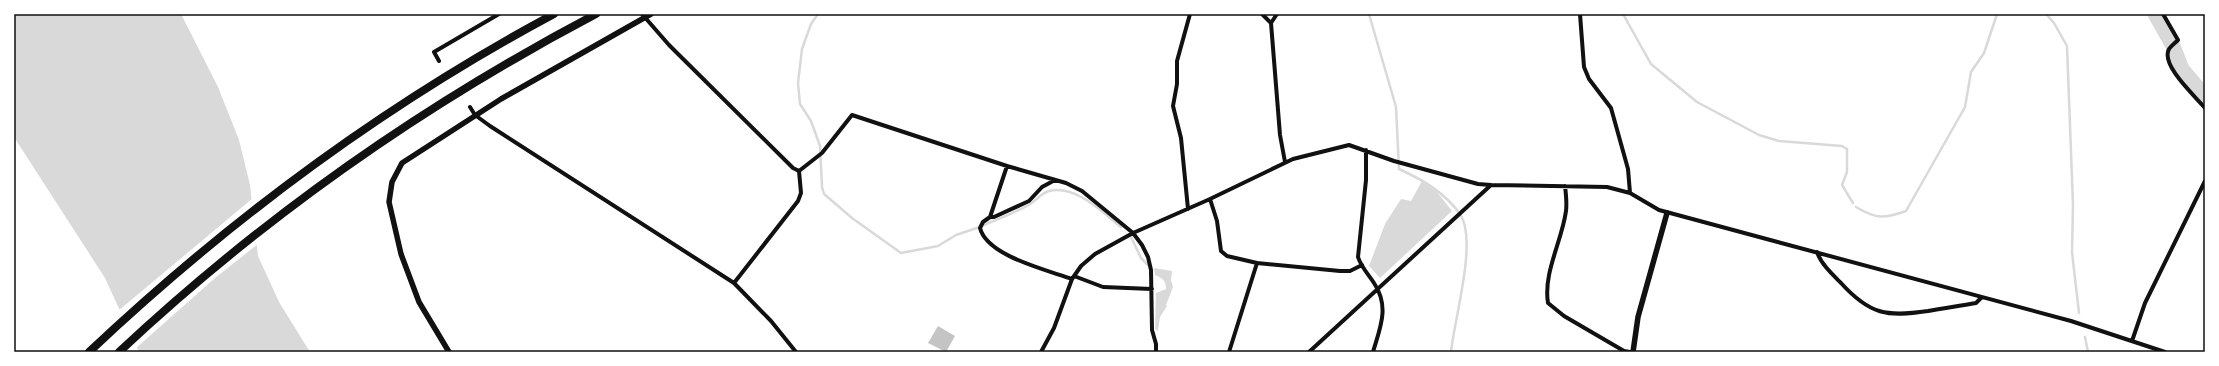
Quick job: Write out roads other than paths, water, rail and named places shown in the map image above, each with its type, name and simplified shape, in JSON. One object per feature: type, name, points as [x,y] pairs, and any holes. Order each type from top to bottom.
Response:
[{"type":"highway","points":[[89,352],[180,270],[238,221],[286,184],[385,116],[464,65],[554,14]]},
{"type":"highway","points":[[119,352],[188,289],[244,243],[391,135],[476,82],[596,14]]},
{"type":"street","points":[[439,61],[434,52],[499,14]]},
{"type":"street","points":[[449,352],[424,314],[413,290],[390,210],[390,196],[394,176],[402,163],[475,115],[643,16],[652,14]]},
{"type":"street","points":[[1188,209],[1181,138],[1173,106],[1177,84],[1177,61],[1190,14]]},
{"type":"street","points":[[1262,14],[1271,24]]},
{"type":"street","points":[[1277,14],[1271,24],[1280,136],[1285,162]]},
{"type":"street","points":[[1580,14],[1584,67],[1589,79],[1611,108],[1628,169],[1630,193]]},
{"type":"street","points":[[2163,14],[2178,40],[2169,49],[2167,56],[2173,70],[2181,82],[2205,108]]},
{"type":"street","points":[[643,16],[669,45],[793,168],[799,171]]},
{"type":"street","points":[[470,108],[475,115],[734,282],[766,315],[796,352]]},
{"type":"street","points":[[799,171],[822,153],[852,115],[1007,166],[1066,183],[1082,191],[1133,233],[1142,245],[1148,257],[1152,289],[1152,330],[1156,344],[1156,352]]},
{"type":"street","points":[[1041,352],[1054,328],[1073,278],[1095,254],[1133,233],[1210,199],[1285,162],[1308,154],[1343,146],[1356,147],[1394,161],[1478,184],[1607,187],[1630,193],[1667,213],[2071,321],[2165,352]]},
{"type":"street","points":[[1366,150],[1366,180],[1358,252],[1362,265],[1378,288],[1384,310],[1373,352]]},
{"type":"street","points":[[990,217],[1007,166]]},
{"type":"street","points":[[734,282],[798,201],[801,193],[799,171]]},
{"type":"street","points":[[1056,180],[1042,187],[1034,197],[1022,205],[998,216],[990,217],[983,222],[980,228],[984,238],[989,243],[1013,258],[1073,278],[1103,287],[1152,289]]},
{"type":"street","points":[[2132,341],[2146,303],[2205,181]]},
{"type":"street","points":[[1309,352],[1491,185]]},
{"type":"street","points":[[1565,186],[1566,210],[1553,263],[1547,296],[1548,303],[1564,316],[1624,351],[1632,352],[1638,317],[1667,213]]},
{"type":"street","points":[[1210,199],[1217,221],[1221,251],[1227,256],[1257,263],[1340,271],[1350,270],[1362,265]]},
{"type":"street","points":[[1816,252],[1820,260],[1852,296],[1860,303],[1877,311],[1889,314],[1903,314],[1976,303],[1982,298]]},
{"type":"street","points":[[1229,352],[1257,263]]},
{"type":"waterway","points":[[818,14],[811,24],[802,49],[798,83],[800,104],[811,121],[820,146],[822,187],[824,194],[852,218],[901,253],[938,246],[956,235],[977,228]]},
{"type":"waterway","points":[[1369,14],[1396,107],[1399,169],[1425,182],[1447,199],[1460,214],[1465,226],[1467,242],[1466,261],[1451,352]]},
{"type":"waterway","points":[[1623,14],[1651,64],[1697,102],[1759,135],[1779,141],[1842,146],[1847,149],[1847,172],[1842,185],[1853,203]]},
{"type":"waterway","points":[[1856,207],[1875,216],[1886,216],[1906,211],[1965,107],[1971,72],[1984,53],[1997,14]]},
{"type":"waterway","points":[[2046,14],[2054,23],[2067,46],[2073,205],[2072,252],[2079,313]]},
{"type":"waterway","points":[[2155,14],[2172,44]]},
{"type":"waterway","points":[[2173,46],[2182,69],[2205,96]]},
{"type":"waterway","points":[[984,225],[1029,205],[1046,192],[1059,190],[1078,195],[1097,207],[1121,227]]},
{"type":"waterway","points":[[1131,237],[1141,258],[1148,265]]},
{"type":"waterway","points":[[2085,337],[2088,352]]}]
